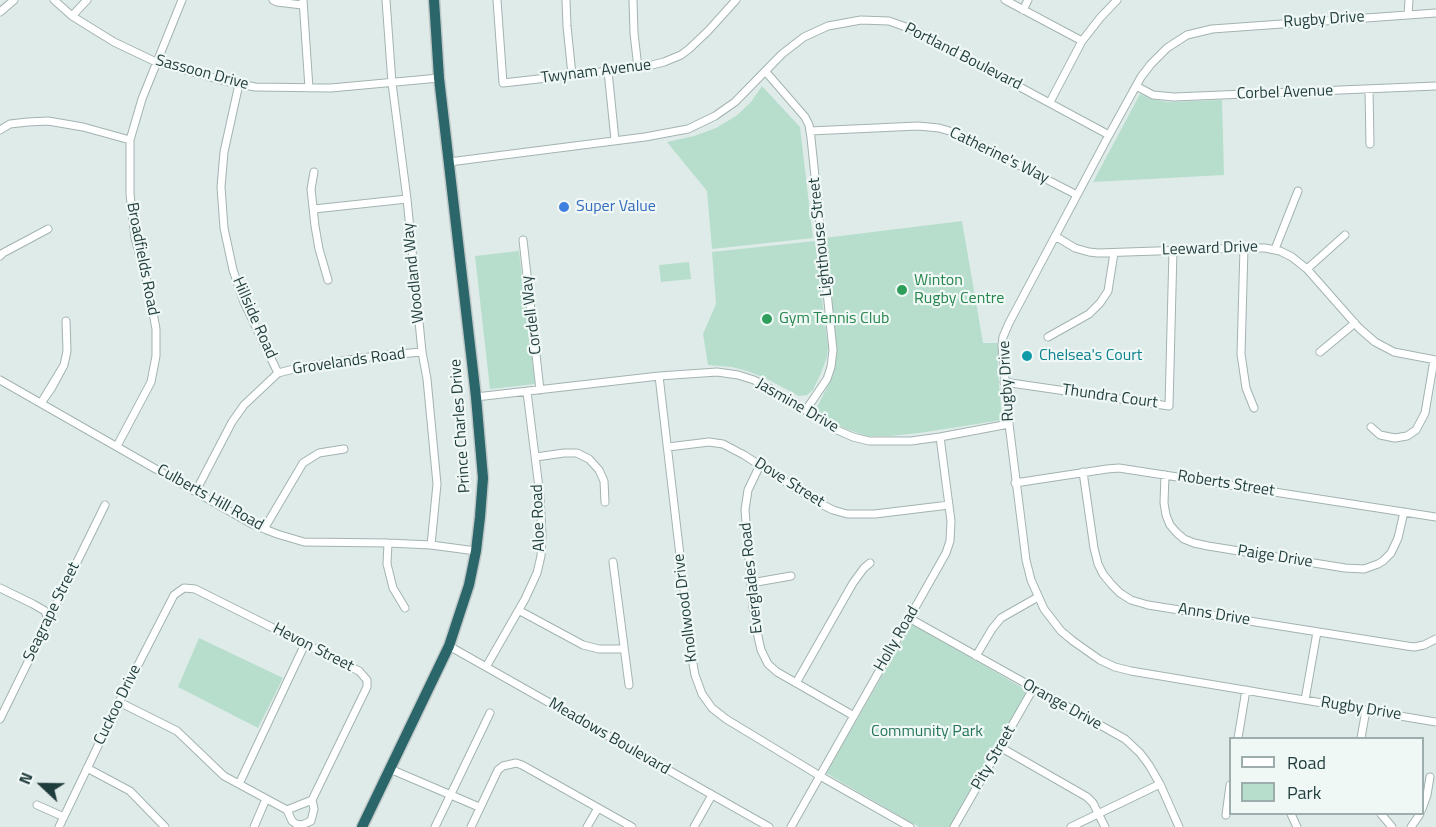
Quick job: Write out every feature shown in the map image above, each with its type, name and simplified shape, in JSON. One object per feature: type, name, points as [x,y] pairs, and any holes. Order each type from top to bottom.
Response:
[{"type":"highway","name":"Prince Charles Drive","points":[[362,827],[449,646],[469,585],[476,551],[483,478],[476,397],[439,78],[434,0]]},
{"type":"street","points":[[0,12],[14,0]]},
{"type":"street","name":"Sassoon Drive","points":[[54,0],[72,16],[114,42],[156,62],[239,84],[255,87],[331,88],[439,78]]},
{"type":"street","points":[[72,16],[87,0]]},
{"type":"street","name":"Broadfields Road","points":[[117,446],[152,382],[156,356],[156,329],[148,285],[135,238],[130,194],[130,140],[142,99],[182,0]]},
{"type":"street","points":[[273,0],[302,2],[309,88]]},
{"type":"street","name":"Woodland Way","points":[[386,0],[392,83],[437,484],[431,545]]},
{"type":"street","name":"Twynam Avenue","points":[[497,0],[503,83],[638,68],[664,62],[681,55],[698,41],[736,0]]},
{"type":"street","points":[[566,0],[572,75]]},
{"type":"street","points":[[633,0],[638,68]]},
{"type":"street","points":[[1005,0],[1082,41]]},
{"type":"street","points":[[1023,10],[1028,0]]},
{"type":"street","points":[[1050,102],[1082,41],[1117,0]]},
{"type":"street","points":[[1408,15],[1409,0]]},
{"type":"street","name":"Rugby Drive","points":[[1436,13],[1203,30],[1187,35],[1167,48],[1151,64],[1136,86],[1003,335],[1002,346],[1015,483],[1026,560],[1038,597],[1061,631],[1083,649],[1108,664],[1131,671],[1436,722]]},
{"type":"street","name":"Portland Boulevard","points":[[449,162],[615,141],[669,133],[696,126],[735,102],[789,48],[804,37],[818,29],[852,21],[888,21],[908,27],[1109,135]]},
{"type":"street","points":[[609,71],[615,141]]},
{"type":"street","name":"Lighthouse Street","points":[[766,72],[803,113],[810,131],[833,351],[826,379],[806,410]]},
{"type":"street","name":"Hillside Road","points":[[239,84],[224,152],[221,187],[224,228],[233,270],[244,302],[278,374]]},
{"type":"street","name":"Corbel Avenue","points":[[1136,86],[1153,95],[1174,97],[1436,86]]},
{"type":"street","points":[[1369,89],[1370,144]]},
{"type":"street","points":[[0,130],[10,124],[48,121],[83,127],[130,140]]},
{"type":"street","name":"Catherine's Way","points":[[810,131],[918,126],[939,128],[956,134],[1077,195]]},
{"type":"street","points":[[314,172],[311,189],[315,226],[328,280]]},
{"type":"street","points":[[1275,249],[1299,191]]},
{"type":"street","points":[[314,209],[406,199]]},
{"type":"street","points":[[0,256],[48,229]]},
{"type":"street","points":[[1307,269],[1345,235]]},
{"type":"street","name":"Leeward Drive","points":[[1055,236],[1071,246],[1098,253],[1275,249],[1292,257],[1307,269],[1372,339],[1389,350],[1435,360]]},
{"type":"street","name":"Cordell Way","points":[[523,240],[540,390]]},
{"type":"street","points":[[1244,248],[1241,354],[1246,388],[1254,408]]},
{"type":"street","name":"Thundra Court","points":[[1004,382],[1169,406],[1173,250]]},
{"type":"street","points":[[1048,337],[1089,314],[1101,303],[1108,291],[1114,253]]},
{"type":"street","points":[[41,403],[64,365],[67,351],[66,321]]},
{"type":"street","points":[[1320,352],[1355,323]]},
{"type":"street","name":"Grovelands Road","points":[[195,491],[232,422],[244,405],[278,374],[376,356],[422,352]]},
{"type":"street","points":[[1371,427],[1380,435],[1395,438],[1407,436],[1416,430],[1425,414],[1435,360]]},
{"type":"street","name":"Jasmine Drive","points":[[476,397],[707,372],[738,375],[754,380],[837,430],[861,440],[886,442],[940,437],[1009,424]]},
{"type":"street","name":"Knollwood Drive","points":[[659,376],[694,675],[699,688],[708,703],[721,716],[910,827]]},
{"type":"street","name":"Culberts Hill Road","points":[[0,380],[195,491],[276,534],[304,542],[431,545],[476,551]]},
{"type":"street","name":"Aloe Road","points":[[486,667],[519,611],[537,573],[542,546],[536,457],[526,392]]},
{"type":"street","name":"Holly Road","points":[[791,827],[948,547],[951,527],[940,437]]},
{"type":"street","name":"Dove Street","points":[[668,447],[718,443],[737,451],[817,502],[847,514],[889,513],[949,505]]},
{"type":"street","points":[[264,529],[303,463],[319,453],[344,448]]},
{"type":"street","points":[[536,457],[577,453],[589,459],[599,470],[604,481],[605,502]]},
{"type":"street","name":"Everglades Road","points":[[760,465],[748,490],[745,510],[757,632],[763,656],[773,669],[854,716]]},
{"type":"street","name":"Roberts Street","points":[[1015,483],[1113,468],[1165,474],[1436,517]]},
{"type":"street","name":"Anns Drive","points":[[1083,472],[1096,559],[1106,578],[1131,600],[1144,604],[1414,647],[1436,639]]},
{"type":"street","name":"Paige Drive","points":[[1165,474],[1165,509],[1173,529],[1181,537],[1194,543],[1231,550],[1352,569],[1369,568],[1383,561],[1394,548],[1401,531],[1404,512]]},
{"type":"street","name":"Seagrape Street","points":[[0,719],[105,505]]},
{"type":"street","points":[[388,543],[387,564],[393,588],[405,608]]},
{"type":"street","points":[[613,562],[629,685]]},
{"type":"street","points":[[796,683],[853,583],[870,563]]},
{"type":"street","points":[[751,583],[791,576]]},
{"type":"street","points":[[0,588],[45,611],[48,620]]},
{"type":"street","name":"Hevon Street","points":[[184,588],[195,589],[359,671],[367,680],[367,687],[312,800],[314,809],[311,821],[302,825],[292,821],[287,810]]},
{"type":"street","name":"Cuckoo Drive","points":[[59,827],[174,595],[184,588]]},
{"type":"street","points":[[976,656],[992,628],[1001,618],[1038,597]]},
{"type":"street","points":[[519,611],[583,645],[599,649],[624,649]]},
{"type":"street","name":"Orange Drive","points":[[909,618],[1125,740],[1144,758],[1160,784],[1179,827]]},
{"type":"street","points":[[1305,700],[1317,632]]},
{"type":"street","points":[[239,784],[305,644]]},
{"type":"street","name":"Meadows Boulevard","points":[[449,646],[770,827]]},
{"type":"street","name":"Pity Street","points":[[954,827],[1033,689]]},
{"type":"street","points":[[1238,737],[1246,690]]},
{"type":"street","points":[[119,702],[177,731],[218,770],[287,810],[312,800]]},
{"type":"street","points":[[1361,737],[1366,710]]},
{"type":"street","points":[[435,827],[490,712]]},
{"type":"street","points":[[1000,747],[1087,797],[1093,803],[1105,827]]},
{"type":"street","points":[[471,827],[498,770],[516,763],[632,827]]},
{"type":"street","points":[[87,768],[130,791],[160,825]]},
{"type":"street","points":[[390,769],[479,807]]},
{"type":"street","points":[[1424,803],[1430,777]]},
{"type":"street","points":[[1071,827],[1160,784]]},
{"type":"street","points":[[1226,815],[1229,792]]},
{"type":"street","points":[[694,827],[712,795]]},
{"type":"street","points":[[254,827],[266,799]]},
{"type":"street","points":[[37,805],[64,817]]},
{"type":"street","points":[[587,827],[598,808]]},
{"type":"street","points":[[1383,815],[1392,827]]},
{"type":"green space","points":[[762,86],[800,127],[813,238],[712,249],[707,191],[667,142],[716,128],[736,116],[751,102]]},
{"type":"green space","points":[[1140,94],[1168,102],[1222,100],[1224,175],[1093,182]]},
{"type":"green space","name":"Winton Rugby Centre","points":[[962,221],[983,343],[998,343],[1002,420],[919,433],[866,436],[844,428],[815,411],[833,376],[837,352],[824,238]]},
{"type":"green space","name":"Gym Tennis Club","points":[[815,241],[828,347],[827,357],[813,390],[807,395],[799,396],[750,372],[732,367],[708,365],[703,334],[716,304],[712,252]]},
{"type":"green space","points":[[519,251],[535,384],[490,389],[475,256]]},
{"type":"green space","points":[[689,262],[691,279],[661,282],[659,265]]},
{"type":"green space","name":"Community Park","points":[[912,624],[1028,691],[950,827],[919,827],[826,773]]},
{"type":"green space","points":[[199,638],[283,678],[258,728],[178,687]]},
{"type":"place","name":"Super Value","points":[[564,207]]},
{"type":"place","name":"Winton Rugby Centre","points":[[902,290]]},
{"type":"place","name":"Gym Tennis Club","points":[[767,319]]},
{"type":"place","name":"Chelsea's Court","points":[[1027,356]]}]
